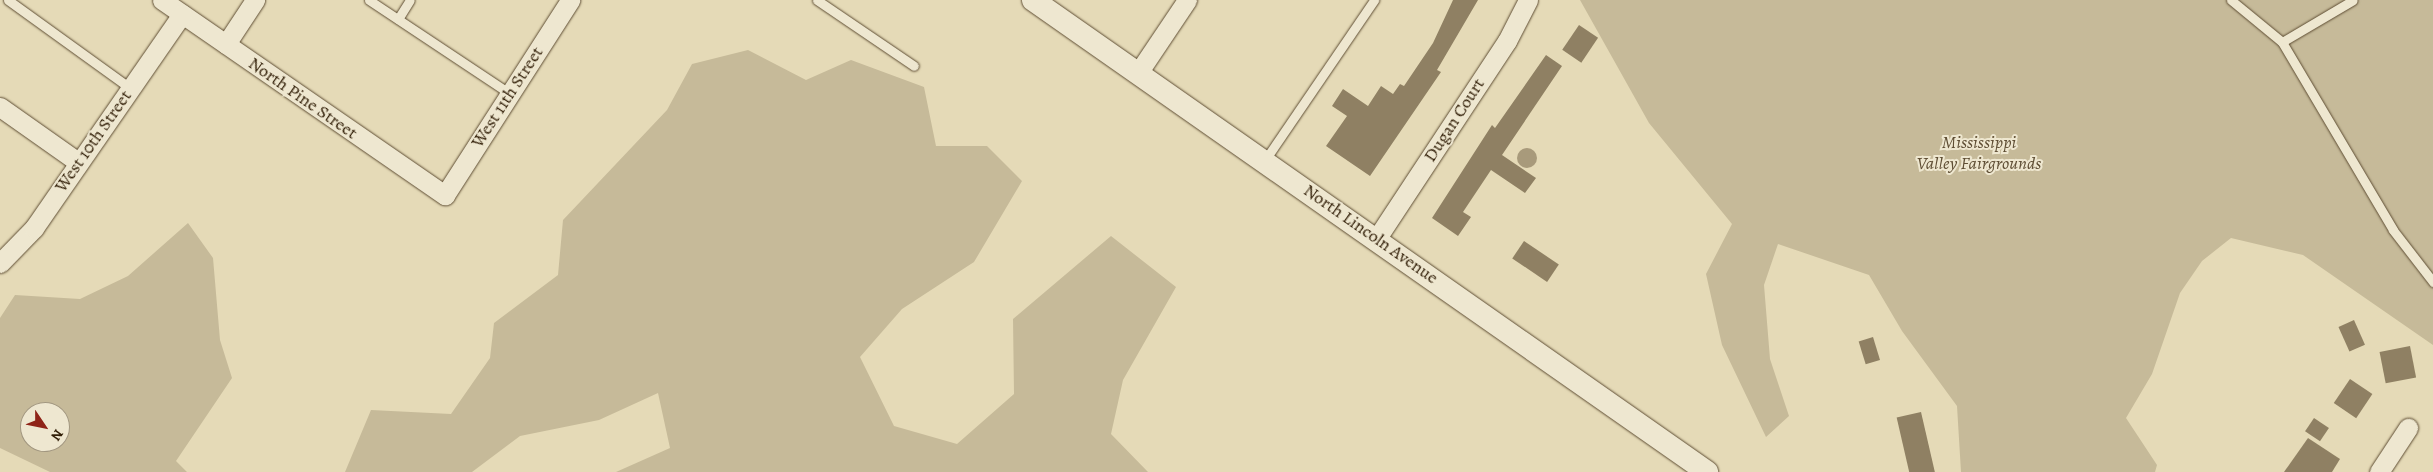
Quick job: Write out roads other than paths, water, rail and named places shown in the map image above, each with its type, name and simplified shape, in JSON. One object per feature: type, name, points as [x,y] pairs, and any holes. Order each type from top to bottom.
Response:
[{"type":"street","name":"North Pine Street","points":[[162,0],[445,195]]},
{"type":"street","points":[[226,44],[255,0]]},
{"type":"street","name":"West 11th Street","points":[[445,195],[570,0]]},
{"type":"street","name":"North Lincoln Avenue","points":[[1033,0],[1377,238],[1707,472]]},
{"type":"street","points":[[1138,73],[1187,0]]},
{"type":"street","name":"Dugan Court","points":[[1377,238],[1506,41],[1528,0]]},
{"type":"street","name":"West 10th Street","points":[[0,263],[34,228],[182,14]]},
{"type":"street","points":[[0,107],[78,162]]},
{"type":"street","points":[[2379,472],[2408,428]]},
{"type":"lane","points":[[8,0],[130,88]]},
{"type":"lane","points":[[369,0],[510,93]]},
{"type":"lane","points":[[398,18],[410,0]]},
{"type":"lane","points":[[817,0],[914,66]]},
{"type":"lane","points":[[1265,160],[1374,0]]},
{"type":"lane","points":[[2231,0],[2282,42],[2394,230],[2433,282]]},
{"type":"lane","points":[[2282,42],[2353,0]]},
{"type":"park label","name":"Mississippi Valley Fairgrounds","points":[[1979,153]]}]
